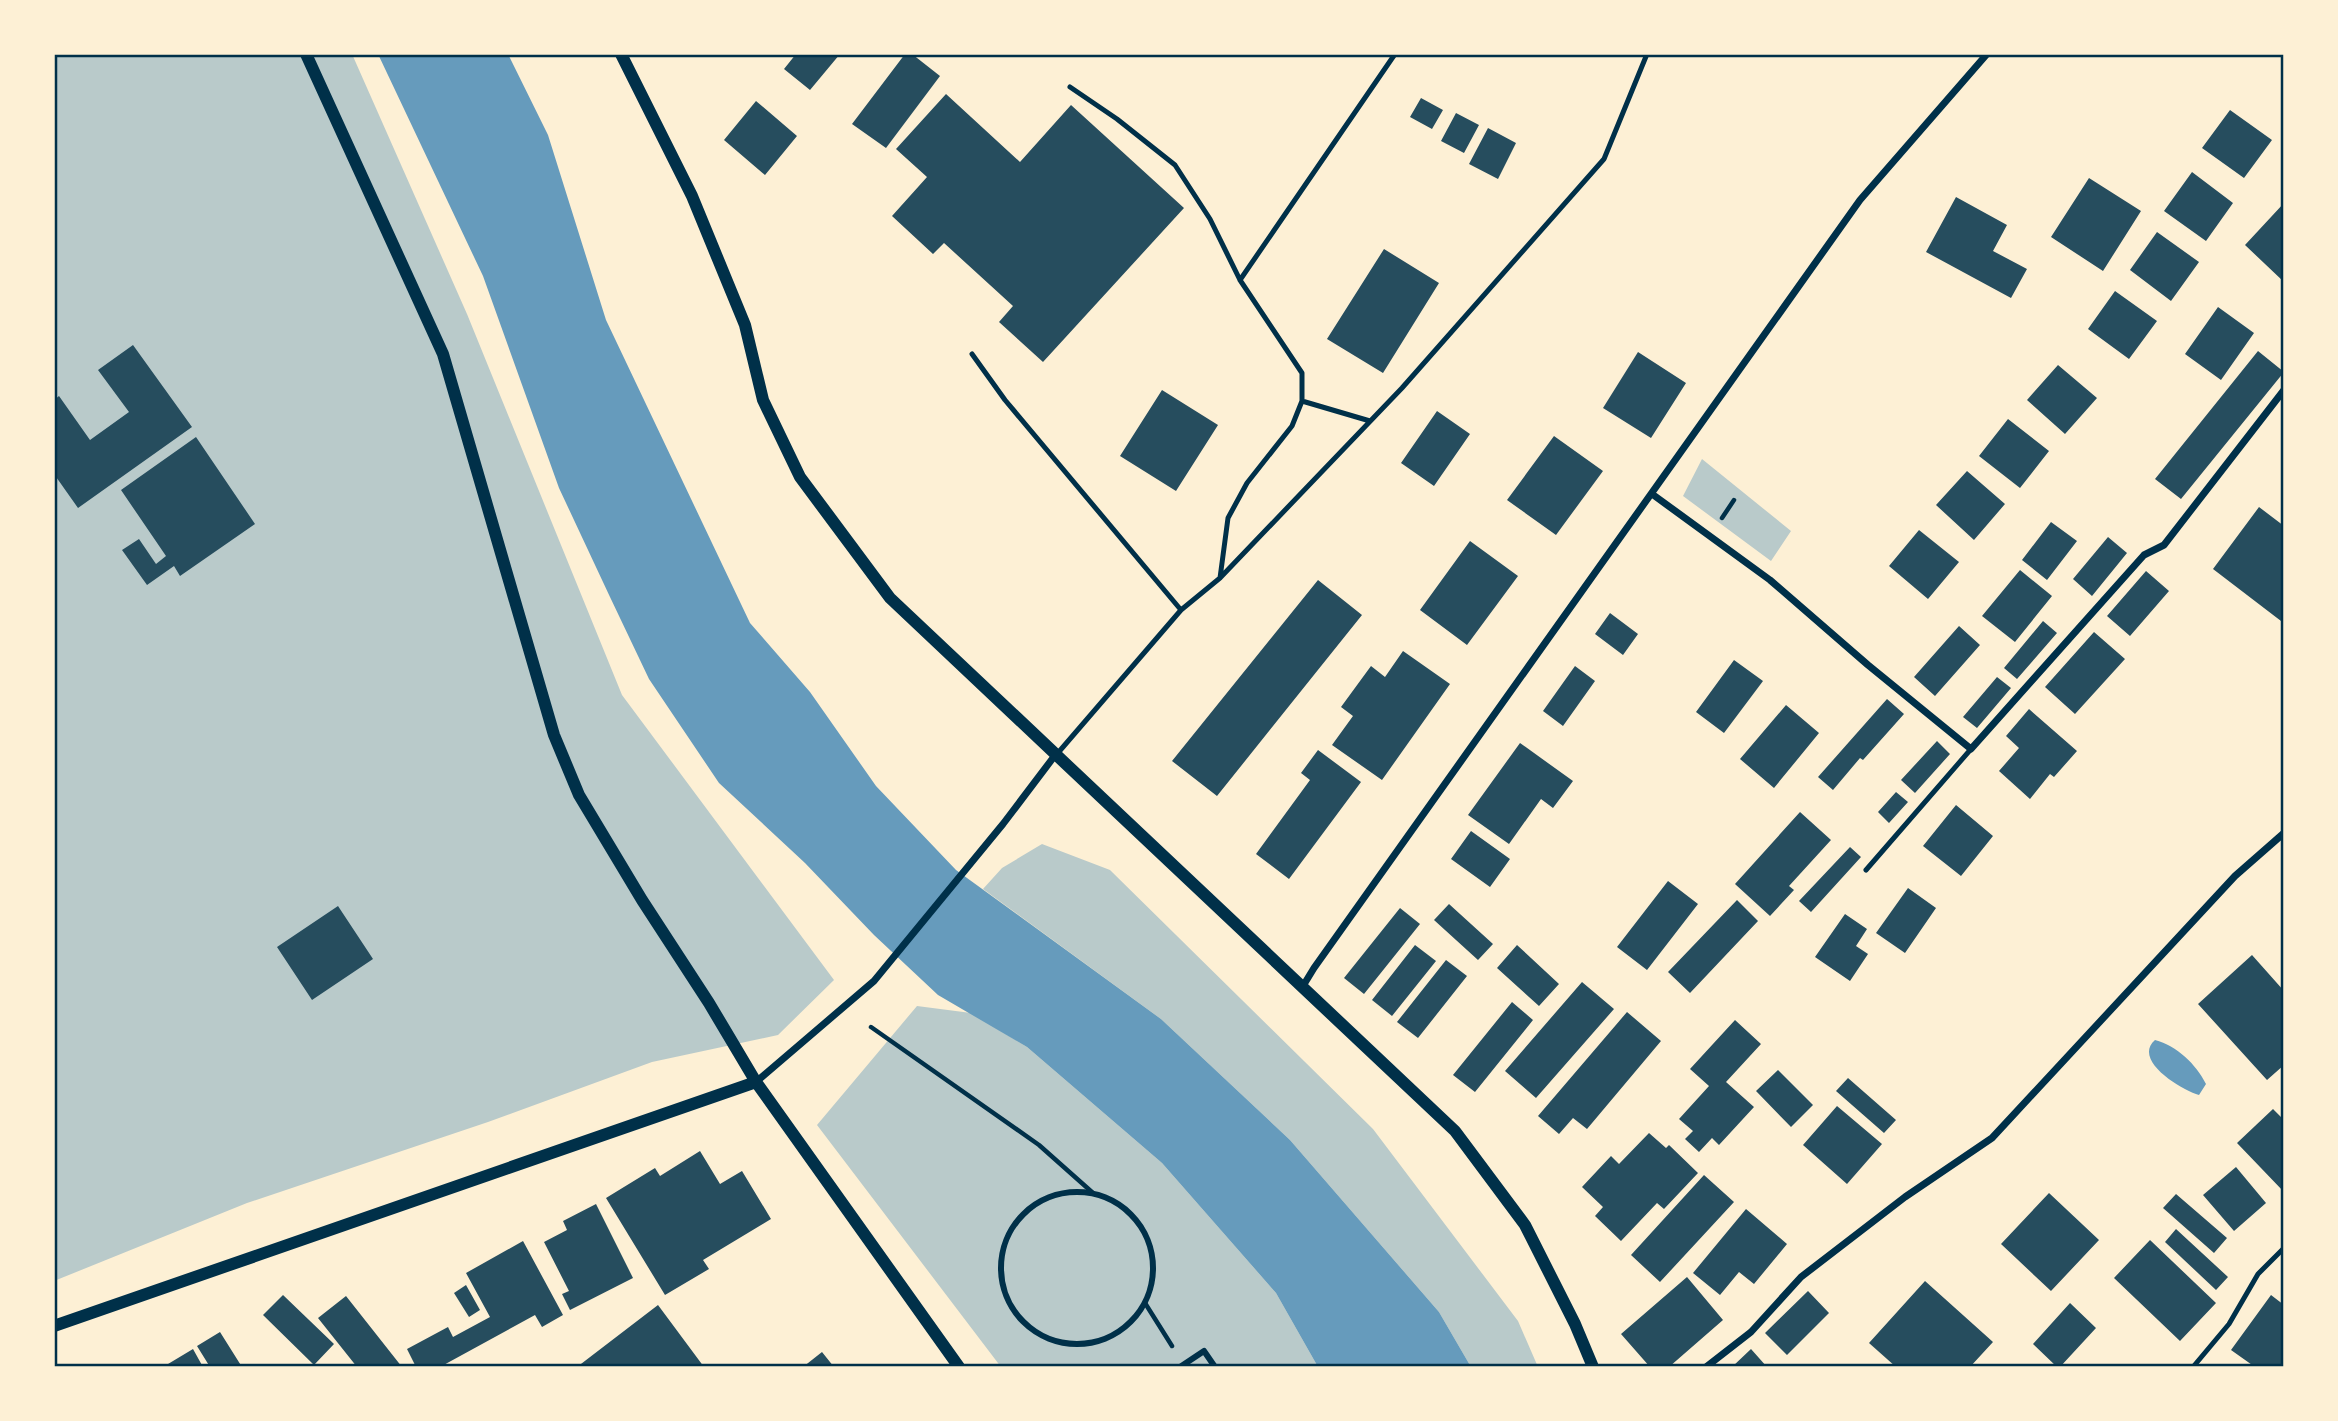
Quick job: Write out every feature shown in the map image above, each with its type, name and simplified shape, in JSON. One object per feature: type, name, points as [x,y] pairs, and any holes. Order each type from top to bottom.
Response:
[{"type":"street","points":[[306,54],[443,354],[554,734],[579,794],[756,1082],[959,1367]]},
{"type":"street","points":[[621,54],[692,196],[745,325],[763,400],[800,477],[890,598],[1455,1131],[1525,1225],[1575,1324],[1593,1367]]},
{"type":"street","points":[[1303,986],[1860,200],[1987,54]]},
{"type":"street","points":[[1652,494],[1770,580],[1971,749],[2144,555],[2164,545],[2284,390]]},
{"type":"street","points":[[54,1326],[756,1082],[874,981],[1057,754]]},
{"type":"street","points":[[1706,1367],[1751,1332],[1801,1277],[1905,1196],[1992,1139],[2235,876],[2284,832]]},
{"type":"street","points":[[1093,1193],[1112,1200],[1128,1211],[1141,1227],[1150,1245],[1153,1264],[1151,1284],[1144,1303],[1133,1320],[1118,1333],[1100,1341],[1081,1345],[1060,1343],[1041,1336],[1025,1325],[1004,1292],[1000,1272],[1002,1252],[1009,1233],[1020,1217],[1035,1204],[1053,1195],[1093,1193]]},
{"type":"street","points":[[1182,1365],[1204,1351],[1215,1367]]},
{"type":"lane","points":[[1240,280],[1395,54]]},
{"type":"lane","points":[[1057,754],[1181,610],[1220,578],[1402,388],[1604,159],[1647,54]]},
{"type":"lane","points":[[1070,87],[1117,119],[1175,165],[1210,219],[1240,280],[1302,373],[1302,401],[1292,426],[1247,483],[1228,518],[1220,578]]},
{"type":"lane","points":[[972,354],[1005,400],[1181,610]]},
{"type":"lane","points":[[1302,401],[1370,421]]},
{"type":"lane","points":[[1866,870],[1971,749]]},
{"type":"lane","points":[[2193,1367],[2229,1324],[2259,1274],[2284,1248]]},
{"type":"path","points":[[871,1027],[1039,1145],[1093,1193]]},
{"type":"path","points":[[1144,1303],[1182,1365]]},
{"type":"shaded area","points":[[54,54],[352,54],[467,314],[622,695],[834,980],[778,1035],[652,1062],[488,1122],[247,1203],[54,1281]]},
{"type":"shaded area","points":[[1702,459],[1791,531],[1771,561],[1683,496]]},
{"type":"shaded area","points":[[1042,844],[1110,870],[1373,1129],[1518,1321],[1538,1367],[1471,1367],[1439,1312],[1290,1140],[1161,1019],[983,889],[1002,868]]},
{"type":"shaded area","points":[[917,1006],[971,1013],[1027,1047],[1162,1163],[1276,1293],[1318,1367],[1001,1367],[817,1125]]},
{"type":"water","points":[[378,54],[508,54],[548,135],[606,320],[750,623],[810,692],[876,786],[956,870],[1161,1019],[1290,1140],[1439,1312],[1471,1367],[1318,1367],[1276,1293],[1162,1163],[1027,1047],[938,995],[874,935],[805,863],[719,783],[649,679],[559,488],[483,276]]},
{"type":"water","points":[[2155,1040],[2178,1051],[2197,1070],[2206,1084],[2199,1095],[2171,1081],[2154,1065],[2150,1048]]},
{"type":"building","points":[[796,54],[840,54],[810,90],[784,69]]},
{"type":"building","points":[[905,54],[912,54],[940,76],[886,148],[852,124]]},
{"type":"building","points":[[946,94],[1020,162],[1071,105],[1184,208],[1043,362],[999,322],[1013,306],[944,243],[933,254],[892,216],[927,177],[896,149]]},
{"type":"building","points":[[1421,98],[1443,110],[1432,129],[1410,117]]},
{"type":"building","points":[[756,101],[797,136],[765,175],[724,140]]},
{"type":"building","points":[[2230,110],[2272,140],[2244,178],[2202,148]]},
{"type":"building","points":[[1456,113],[1479,125],[1464,153],[1441,141]]},
{"type":"building","points":[[1488,128],[1516,143],[1498,179],[1469,164]]},
{"type":"building","points":[[2192,172],[2233,203],[2206,241],[2164,211]]},
{"type":"building","points":[[2089,178],[2141,211],[2103,271],[2051,237]]},
{"type":"building","points":[[1956,197],[2007,225],[1993,251],[2027,269],[2011,298],[1926,252]]},
{"type":"building","points":[[2284,203],[2284,282],[2245,245]]},
{"type":"building","points":[[2157,232],[2199,262],[2171,301],[2130,270]]},
{"type":"building","points":[[1384,249],[1439,283],[1383,373],[1327,339]]},
{"type":"building","points":[[2115,291],[2157,321],[2129,359],[2088,329]]},
{"type":"building","points":[[2218,307],[2254,333],[2221,380],[2185,354]]},
{"type":"building","points":[[133,345],[192,427],[78,508],[54,474],[54,400],[59,396],[90,440],[129,412],[98,370]]},
{"type":"building","points":[[2258,351],[2284,372],[2181,499],[2155,479]]},
{"type":"building","points":[[1638,352],[1686,383],[1651,438],[1603,408]]},
{"type":"building","points":[[2058,365],[2097,398],[2065,434],[2027,400]]},
{"type":"building","points":[[1162,390],[1218,425],[1176,491],[1120,456]]},
{"type":"building","points":[[1437,411],[1470,434],[1434,486],[1401,463]]},
{"type":"building","points":[[2008,419],[2049,451],[2020,488],[1979,456]]},
{"type":"building","points":[[1554,436],[1603,471],[1556,535],[1507,500]]},
{"type":"building","points":[[196,437],[255,524],[180,576],[174,566],[147,585],[122,550],[139,539],[156,564],[166,556],[121,490]]},
{"type":"building","points":[[1967,471],[2005,504],[1974,540],[1936,505]]},
{"type":"building","points":[[2259,507],[2284,526],[2284,618],[2281,621],[2213,569]]},
{"type":"building","points":[[2051,522],[2077,541],[2047,580],[2022,560]]},
{"type":"building","points":[[1919,530],[1959,562],[1928,599],[1889,566]]},
{"type":"building","points":[[2108,537],[2127,553],[2092,596],[2073,579]]},
{"type":"building","points":[[1470,541],[1518,576],[1467,645],[1420,610]]},
{"type":"building","points":[[2020,570],[2052,596],[2015,642],[1982,616]]},
{"type":"building","points":[[2146,571],[2169,591],[2130,636],[2107,616]]},
{"type":"building","points":[[1318,580],[1362,615],[1217,796],[1172,761]]},
{"type":"building","points":[[1610,613],[1638,634],[1623,655],[1595,634]]},
{"type":"building","points":[[2043,621],[2057,633],[2017,679],[2004,668]]},
{"type":"building","points":[[1959,626],[1980,645],[1935,696],[1914,677]]},
{"type":"building","points":[[2094,632],[2125,659],[2075,714],[2045,687]]},
{"type":"building","points":[[1403,651],[1450,684],[1382,780],[1332,745],[1353,716],[1341,707],[1371,666],[1385,677]]},
{"type":"building","points":[[1734,660],[1763,681],[1724,733],[1696,712]]},
{"type":"building","points":[[1575,666],[1595,681],[1563,726],[1543,711]]},
{"type":"building","points":[[1997,677],[2011,688],[1977,728],[1963,717]]},
{"type":"building","points":[[1887,699],[1904,714],[1863,760],[1860,758],[1833,790],[1818,777]]},
{"type":"building","points":[[1786,705],[1819,733],[1774,788],[1740,759]]},
{"type":"building","points":[[2029,709],[2077,751],[2054,777],[2050,774],[2030,799],[1999,771],[2019,748],[2006,736]]},
{"type":"building","points":[[1937,741],[1950,754],[1915,793],[1901,780]]},
{"type":"building","points":[[1520,743],[1573,781],[1553,808],[1541,799],[1509,844],[1468,815]]},
{"type":"building","points":[[1318,750],[1361,782],[1289,879],[1256,854],[1310,780],[1301,773]]},
{"type":"building","points":[[1896,792],[1908,802],[1889,823],[1878,812]]},
{"type":"building","points":[[1956,805],[1993,836],[1961,876],[1923,846]]},
{"type":"building","points":[[1800,812],[1831,840],[1789,886],[1794,890],[1770,916],[1735,884]]},
{"type":"building","points":[[1471,831],[1510,859],[1490,887],[1451,859]]},
{"type":"building","points":[[1850,847],[1861,857],[1811,912],[1799,901]]},
{"type":"building","points":[[1668,881],[1698,904],[1647,970],[1617,947]]},
{"type":"building","points":[[1908,888],[1936,908],[1905,953],[1876,933]]},
{"type":"building","points":[[1737,900],[1758,921],[1690,993],[1668,972]]},
{"type":"building","points":[[1449,904],[1493,944],[1478,960],[1434,920]]},
{"type":"building","points":[[338,906],[373,959],[312,1000],[277,947]]},
{"type":"building","points":[[1400,908],[1420,924],[1364,994],[1344,978]]},
{"type":"building","points":[[1845,914],[1867,929],[1856,946],[1868,954],[1850,981],[1815,957]]},
{"type":"building","points":[[1415,945],[1436,961],[1392,1016],[1372,1000]]},
{"type":"building","points":[[1517,945],[1559,984],[1539,1006],[1497,968]]},
{"type":"building","points":[[2252,955],[2284,991],[2284,1065],[2267,1080],[2198,1004]]},
{"type":"building","points":[[1446,960],[1467,976],[1418,1038],[1397,1022]]},
{"type":"building","points":[[1582,982],[1614,1009],[1536,1098],[1505,1071]]},
{"type":"building","points":[[1512,1002],[1533,1020],[1475,1092],[1453,1075]]},
{"type":"building","points":[[1627,1012],[1661,1041],[1587,1129],[1573,1118],[1559,1134],[1538,1116]]},
{"type":"building","points":[[1735,1020],[1761,1044],[1726,1082],[1754,1107],[1719,1145],[1712,1138],[1699,1152],[1685,1139],[1693,1131],[1679,1119],[1709,1086],[1690,1069]]},
{"type":"building","points":[[1778,1070],[1813,1105],[1791,1127],[1756,1091]]},
{"type":"building","points":[[1848,1078],[1896,1120],[1884,1133],[1836,1091]]},
{"type":"building","points":[[1837,1106],[1882,1144],[1847,1184],[1803,1145]]},
{"type":"building","points":[[2273,1109],[2284,1120],[2284,1192],[2237,1143]]},
{"type":"building","points":[[1649,1133],[1666,1148],[1669,1145],[1698,1173],[1664,1209],[1657,1203],[1621,1241],[1595,1216],[1603,1207],[1582,1187],[1611,1156],[1619,1164]]},
{"type":"building","points":[[700,1151],[720,1184],[742,1171],[771,1219],[703,1260],[709,1269],[665,1295],[606,1198],[655,1168],[660,1176]]},
{"type":"building","points":[[2236,1167],[2266,1203],[2234,1231],[2203,1195]]},
{"type":"building","points":[[1704,1175],[1734,1202],[1660,1282],[1631,1255]]},
{"type":"building","points":[[2049,1193],[2099,1240],[2051,1291],[2001,1244]]},
{"type":"building","points":[[2176,1194],[2227,1238],[2214,1253],[2163,1208]]},
{"type":"building","points":[[596,1204],[633,1278],[570,1310],[562,1294],[569,1291],[544,1242],[567,1230],[563,1221]]},
{"type":"building","points":[[1746,1209],[1787,1244],[1754,1284],[1739,1272],[1720,1295],[1693,1273]]},
{"type":"building","points":[[2176,1229],[2228,1277],[2216,1290],[2165,1242]]},
{"type":"building","points":[[2150,1240],[2216,1303],[2180,1341],[2114,1278]]},
{"type":"building","points":[[523,1241],[563,1315],[542,1327],[535,1315],[440,1367],[416,1367],[407,1349],[448,1327],[453,1337],[490,1317],[466,1273]]},
{"type":"building","points":[[1687,1277],[1723,1320],[1669,1367],[1650,1367],[1621,1334]]},
{"type":"building","points":[[1925,1281],[1993,1342],[1970,1367],[1896,1367],[1869,1343]]},
{"type":"building","points":[[466,1285],[480,1310],[469,1317],[454,1293]]},
{"type":"building","points":[[1808,1291],[1829,1313],[1787,1355],[1765,1333]]},
{"type":"building","points":[[283,1295],[334,1344],[314,1365],[263,1315]]},
{"type":"building","points":[[2271,1295],[2284,1305],[2284,1367],[2255,1367],[2231,1350]]},
{"type":"building","points":[[346,1296],[402,1367],[357,1367],[318,1318]]},
{"type":"building","points":[[2070,1303],[2096,1328],[2060,1367],[2057,1367],[2033,1344]]},
{"type":"building","points":[[658,1305],[704,1367],[577,1367]]},
{"type":"building","points":[[220,1332],[242,1367],[210,1367],[197,1346]]},
{"type":"building","points":[[193,1349],[203,1367],[163,1367]]},
{"type":"building","points":[[1751,1349],[1767,1367],[1732,1367]]},
{"type":"building","points":[[822,1352],[834,1367],[803,1367]]}]
